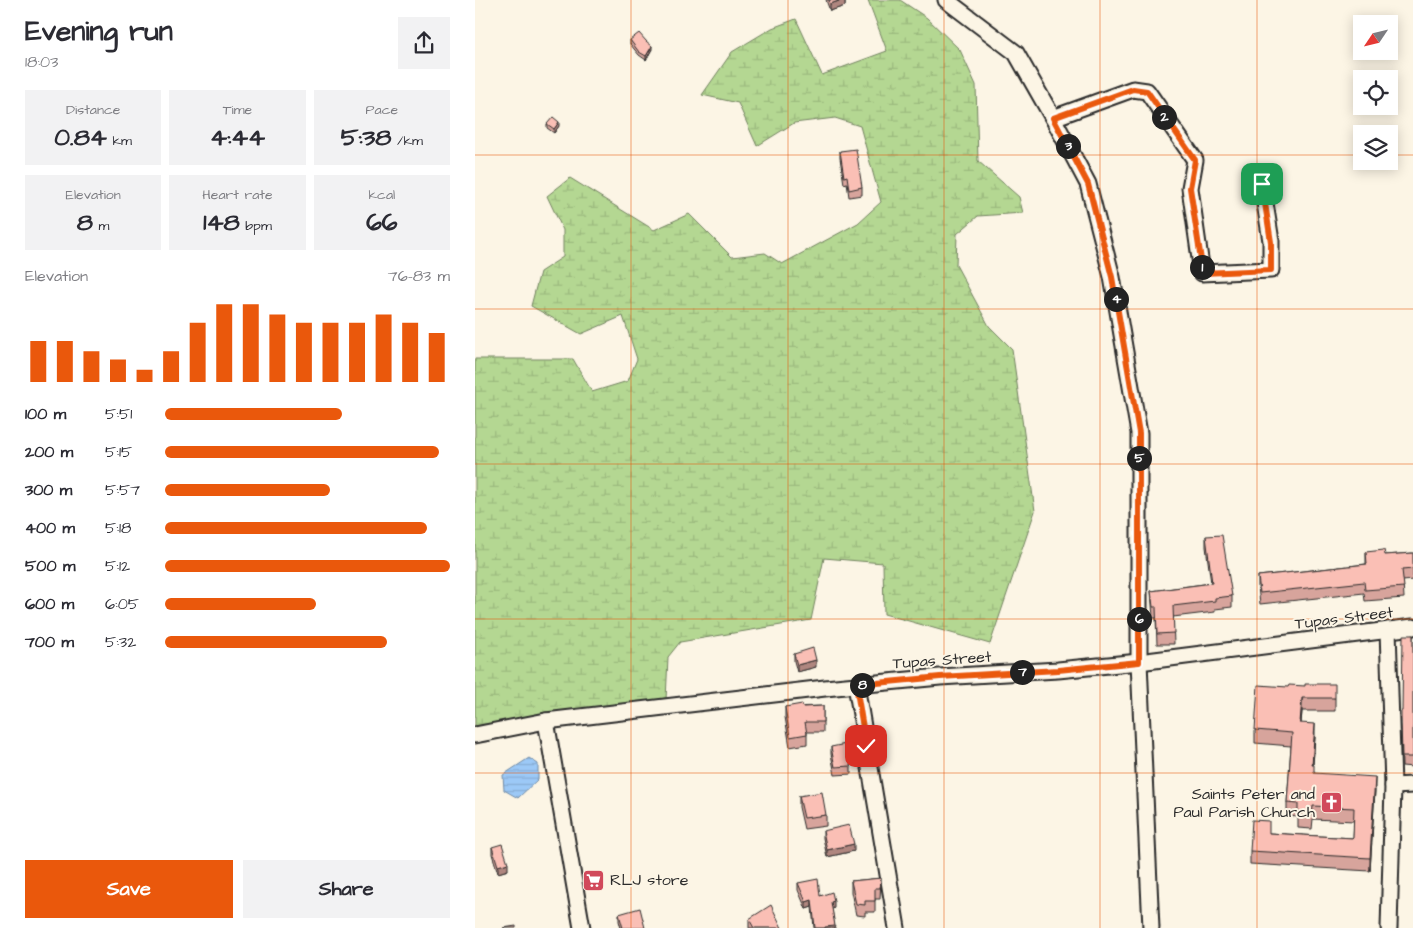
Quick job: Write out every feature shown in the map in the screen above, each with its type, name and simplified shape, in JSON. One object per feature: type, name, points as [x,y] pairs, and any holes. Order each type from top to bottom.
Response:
[{"type":"street","points":[[946,0],[1016,53],[1088,184],[1112,277],[1139,433],[1139,662],[1151,928]]},
{"type":"street","points":[[1053,118],[1133,89],[1147,91],[1195,160],[1190,188],[1203,273],[1271,270],[1271,242],[1262,184]]},
{"type":"street","name":"Tupas Street","points":[[475,735],[546,721],[856,685],[1139,662],[1413,627]]},
{"type":"street","points":[[1388,630],[1393,786],[1389,928]]},
{"type":"street","points":[[856,685],[897,928]]},
{"type":"street","points":[[546,721],[582,928]]},
{"type":"street","points":[[1393,786],[1413,785]]},
{"type":"green space","points":[[868,0],[900,0],[927,18],[960,50],[976,85],[978,161],[1019,197],[1023,213],[978,216],[957,234],[956,265],[989,326],[1012,349],[1035,511],[990,644],[884,614],[883,563],[824,558],[811,620],[680,642],[668,657],[666,700],[475,726],[475,359],[573,359],[592,392],[628,381],[637,359],[623,316],[581,334],[531,306],[540,272],[563,257],[563,230],[547,196],[570,178],[654,230],[689,214],[732,257],[765,253],[782,264],[858,223],[881,202],[860,126],[835,118],[794,123],[757,146],[738,103],[702,95],[732,52],[772,28],[796,19],[822,75],[887,51]]},
{"type":"water","points":[[529,758],[538,764],[538,779],[518,798],[504,790],[503,775]]},
{"type":"building","points":[[829,0],[842,0],[830,4]]},
{"type":"building","points":[[639,33],[652,46],[646,56],[639,52],[630,40]]},
{"type":"building","points":[[553,117],[559,122],[554,129],[547,124]]},
{"type":"building","points":[[856,149],[862,187],[849,190],[847,176],[844,177],[840,151]]},
{"type":"building","points":[[1222,535],[1232,596],[1215,598],[1215,601],[1173,606],[1174,633],[1157,634],[1156,607],[1153,607],[1151,591],[1212,583],[1206,536]]},
{"type":"building","points":[[1384,550],[1385,555],[1413,553],[1413,569],[1402,570],[1404,587],[1365,590],[1364,582],[1260,593],[1258,576],[1367,564],[1366,552]]},
{"type":"building","points":[[1403,635],[1413,635],[1413,757],[1402,757]]},
{"type":"building","points":[[813,648],[816,660],[797,665],[794,654]]},
{"type":"building","points":[[1305,684],[1335,684],[1335,698],[1302,698],[1300,723],[1315,724],[1312,765],[1314,765],[1314,773],[1375,777],[1370,858],[1250,851],[1252,820],[1269,821],[1269,833],[1353,838],[1354,808],[1313,806],[1312,816],[1298,815],[1298,804],[1287,803],[1292,733],[1255,730],[1258,685],[1288,687],[1289,685],[1305,686]]},
{"type":"building","points":[[802,704],[803,707],[823,706],[823,722],[805,722],[807,734],[790,737],[785,707]]},
{"type":"building","points":[[846,744],[851,766],[835,767],[831,747]]},
{"type":"building","points":[[822,792],[826,815],[804,818],[799,796]]},
{"type":"building","points":[[849,825],[854,844],[827,850],[823,831]]},
{"type":"building","points":[[502,844],[508,863],[498,866],[492,847]]},
{"type":"building","points":[[881,878],[880,888],[875,888],[875,901],[865,901],[865,905],[856,904],[851,881]]},
{"type":"building","points":[[818,879],[820,896],[832,892],[834,901],[831,902],[835,926],[815,928],[812,900],[806,902],[798,883]]},
{"type":"building","points":[[771,905],[782,928],[754,928],[749,919]]},
{"type":"building","points":[[640,908],[645,928],[623,928],[619,914]]},
{"type":"place","name":"Saints Peter and Paul Parish Church","points":[[1331,803]]},
{"type":"place","name":"RLJ store","points":[[594,880]]},
{"type":"route","points":[[866,746],[856,685],[1139,662],[1139,433],[1112,277],[1088,184],[1053,118],[1133,89],[1147,91],[1195,160],[1190,188],[1203,273],[1271,270],[1271,242],[1262,184]]}]
